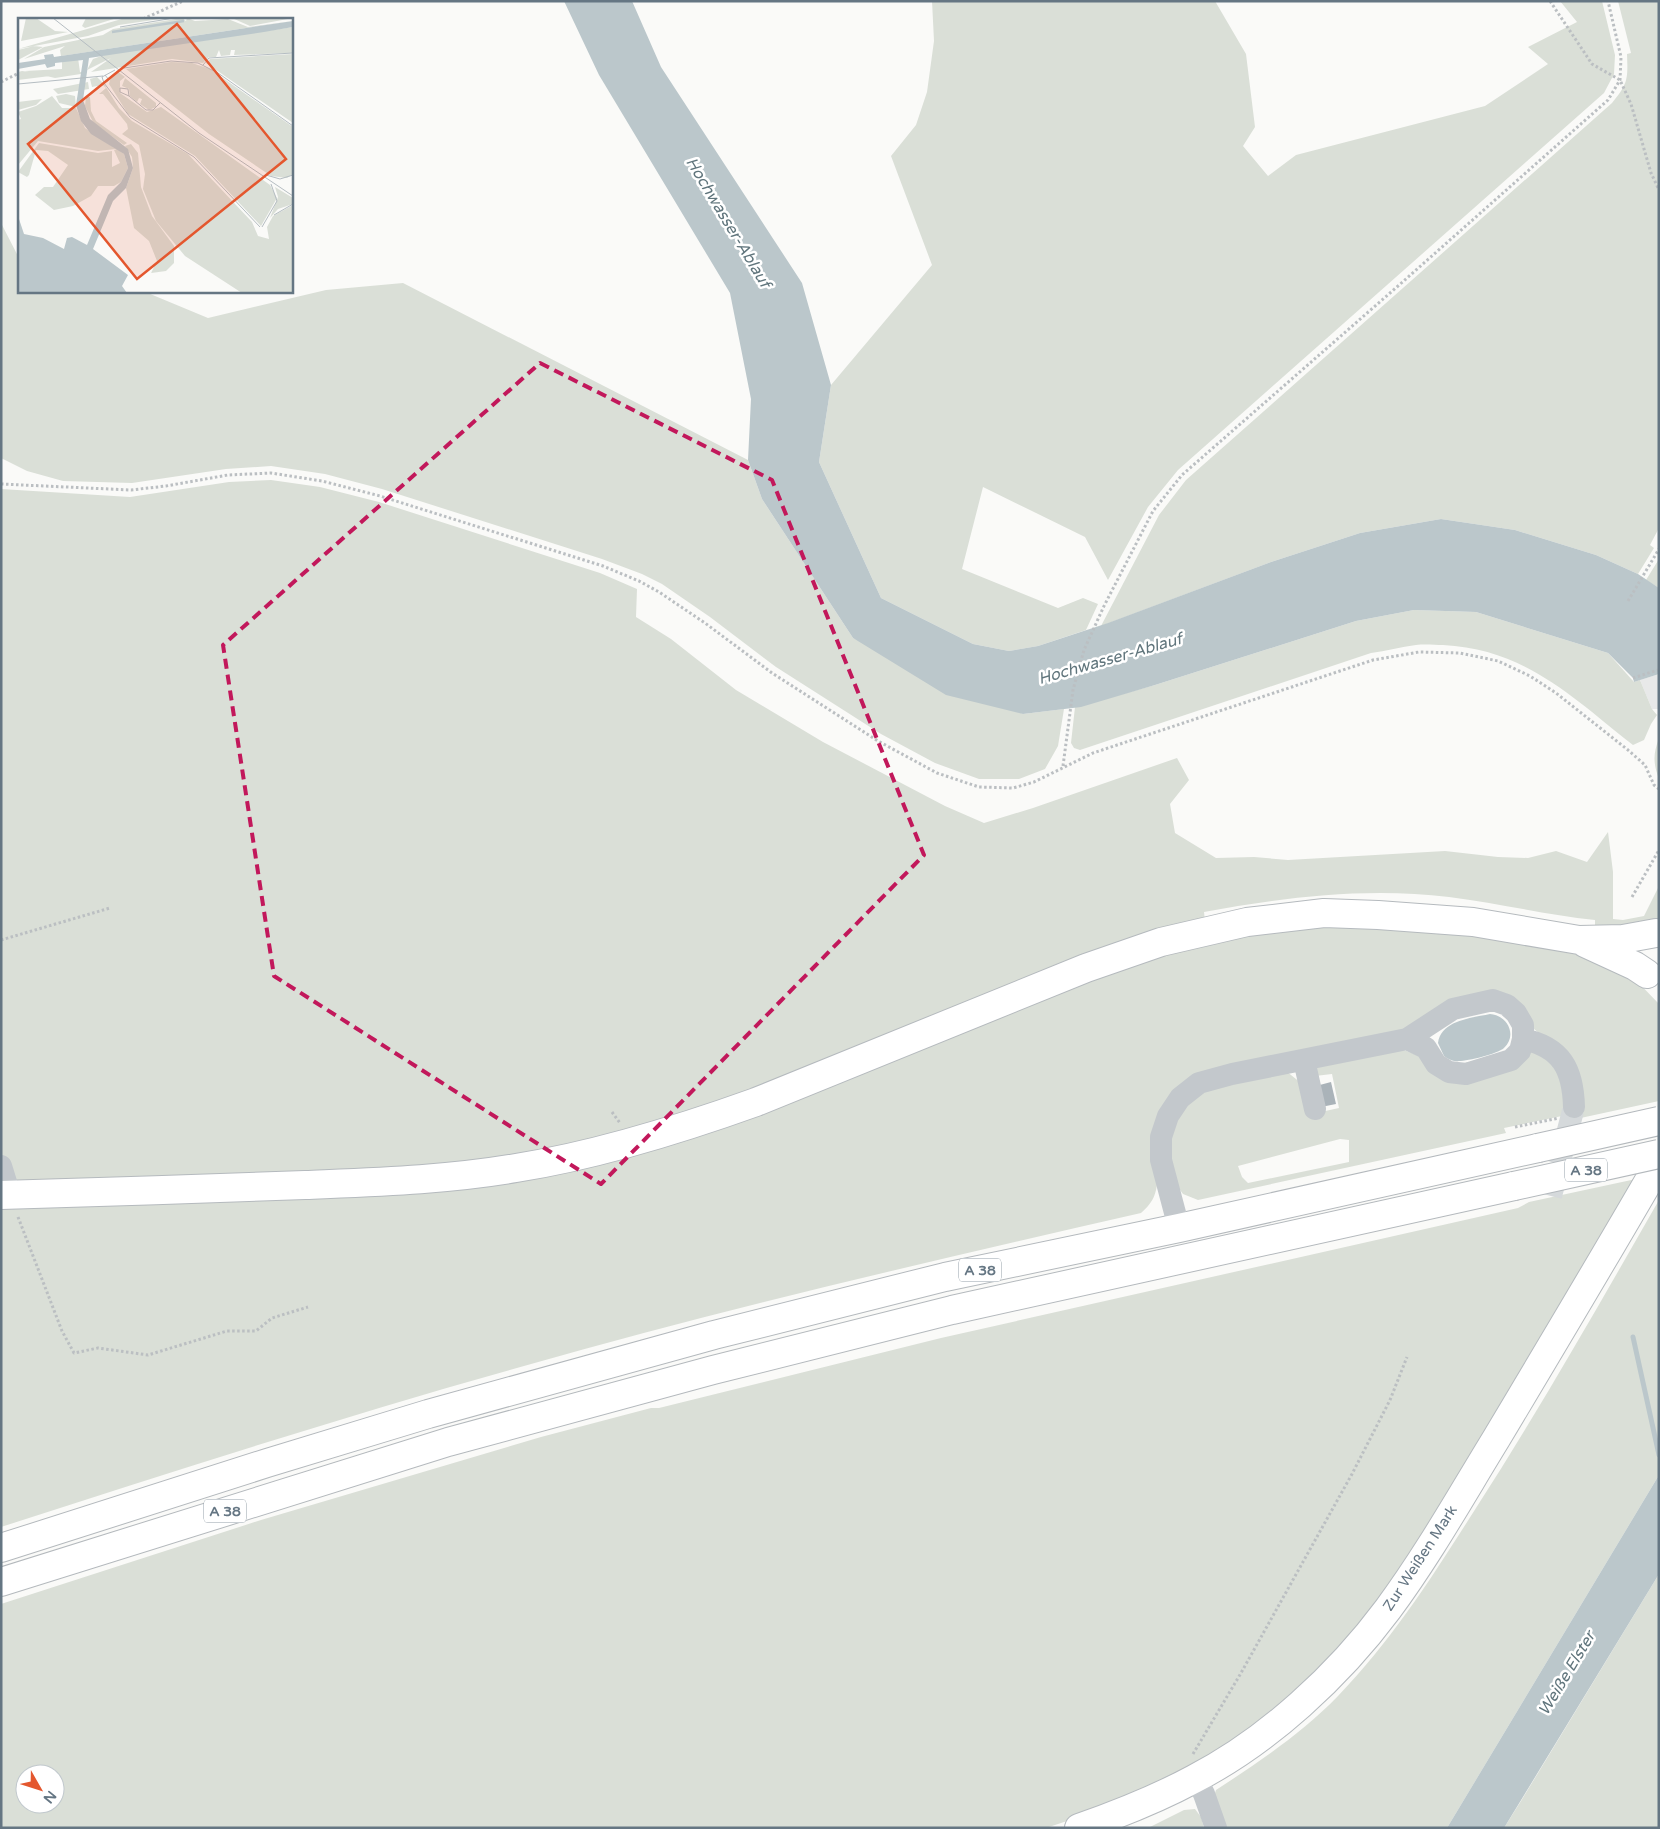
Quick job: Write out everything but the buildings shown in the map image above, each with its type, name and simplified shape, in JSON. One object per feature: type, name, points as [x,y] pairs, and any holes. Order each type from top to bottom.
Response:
[{"type":"main road","points":[[5,1195],[412,1180],[514,1169],[569,1159],[627,1144],[756,1102],[1086,968],[1152,945],[1247,922],[1324,913],[1378,914],[1473,922],[1579,940],[1622,939],[1657,932]]},
{"type":"main road","points":[[1653,982],[1644,966],[1646,948],[1657,932]]},
{"type":"main road","points":[[1579,940],[1636,966],[1653,982]]},
{"type":"main road","name":"A 38","points":[[1,1548],[267,1462],[545,1381],[714,1335],[945,1277],[1179,1228],[1659,1122]]},
{"type":"main road","name":"A 38","points":[[1,1582],[421,1450],[677,1380],[952,1310],[1514,1186],[1655,1165]]},
{"type":"main road","name":"Zur Weißen Mark","points":[[1079,1828],[1121,1814],[1196,1778],[1244,1748],[1285,1717],[1340,1664],[1387,1610],[1420,1564],[1528,1387],[1655,1165]]},
{"type":"street","points":[[1179,1228],[1161,1160],[1161,1137],[1168,1116],[1180,1098],[1199,1083],[1232,1074],[1407,1039],[1453,1009],[1493,1000],[1506,1005],[1516,1013],[1523,1025],[1523,1039],[1520,1051],[1511,1060],[1466,1074],[1449,1072],[1436,1064],[1426,1048],[1407,1039]]},
{"type":"street","points":[[1523,1039],[1538,1042],[1555,1052],[1568,1070],[1574,1090],[1574,1107]]},
{"type":"street","points":[[1304,1060],[1315,1109]]},
{"type":"street","points":[[1,1166],[5,1195]]},
{"type":"street","points":[[1196,1778],[1216,1828]]},
{"type":"path","points":[[145,18],[183,1]]},
{"type":"path","points":[[1550,1],[1592,64],[1620,80]]},
{"type":"path","points":[[1608,1],[1621,57],[1620,80],[1631,104],[1651,173],[1659,190]]},
{"type":"path","points":[[1,82],[18,74]]},
{"type":"path","points":[[1063,766],[1072,690],[1084,650],[1104,606],[1153,511],[1182,475],[1608,100],[1620,80]]},
{"type":"path","points":[[1,484],[131,490],[228,475],[271,473],[322,481],[380,496],[603,566],[639,581],[705,622],[772,673],[878,741],[937,773],[980,787],[1013,788],[1034,782],[1093,752],[1373,660],[1419,652],[1460,653],[1498,661],[1530,676],[1556,692],[1645,765],[1654,785],[1659,789]]},
{"type":"path","points":[[1628,601],[1659,549]]},
{"type":"path","points":[[1633,678],[1658,670]]},
{"type":"path","points":[[1632,897],[1659,850]]},
{"type":"path","points":[[1,940],[110,908]]},
{"type":"path","points":[[1515,1127],[1551,1119]]},
{"type":"path","points":[[5,1195],[62,1331],[74,1353],[98,1348],[148,1355],[228,1331],[256,1331],[272,1318],[308,1307]]},
{"type":"path","points":[[1196,1778],[1192,1754],[1241,1673],[1352,1474],[1390,1400],[1406,1357]]},
{"type":"highlighted area","points":[[540,363],[772,480],[924,855],[601,1184],[274,976],[223,645]]},
{"type":"shaded area","points":[[932,1],[1215,1],[1246,54],[1255,127],[1243,146],[1268,176],[1296,155],[1485,106],[1548,64],[1528,47],[1577,22],[1560,1],[1602,1],[1615,55],[1614,74],[1604,93],[1178,470],[1148,507],[1108,580],[1085,537],[983,487],[962,569],[1058,608],[1083,598],[1098,604],[1086,630],[1038,646],[1009,651],[973,644],[881,598],[819,462],[831,385],[932,265],[891,156],[916,125],[927,92],[934,41]]},
{"type":"shaded area","points":[[1618,1],[1659,1],[1659,528],[1650,545],[1654,548],[1638,574],[1596,555],[1515,530],[1441,519],[1360,533],[1271,562],[1101,626],[1159,515],[1186,480],[1612,103],[1626,81],[1627,54],[1631,53]]},
{"type":"shaded area","points":[[1,223],[18,256],[18,292],[145,292],[208,318],[326,290],[403,283],[748,460],[762,499],[853,638],[1023,714],[1064,709],[1058,746],[1045,769],[1019,779],[979,779],[935,763],[881,734],[776,667],[710,617],[662,584],[642,574],[602,559],[382,489],[325,474],[271,466],[226,469],[132,483],[63,481],[27,471],[1,458]]},
{"type":"shaded area","points":[[271,480],[320,487],[379,502],[600,573],[637,589],[636,617],[671,639],[736,690],[823,742],[945,806],[984,823],[1177,758],[1189,780],[1170,804],[1175,833],[1216,858],[1254,857],[1288,860],[1445,851],[1498,857],[1528,858],[1556,851],[1587,862],[1608,832],[1613,872],[1613,919],[1623,920],[1644,916],[1659,886],[1659,919],[1647,926],[1595,928],[1595,920],[1486,902],[1418,894],[1357,893],[1265,902],[1204,912],[1205,921],[751,1093],[564,1149],[409,1170],[1,1184],[1,489],[130,497],[229,482]]},
{"type":"shaded area","points":[[1659,559],[1659,588],[1646,580]]},
{"type":"shaded area","points":[[1414,610],[1476,612],[1608,653],[1634,682],[1640,680],[1652,709],[1657,715],[1644,740],[1633,745],[1568,693],[1523,666],[1472,648],[1419,645],[1371,653],[1080,750],[1074,748],[1071,743],[1075,707],[1155,685],[1356,621]]},
{"type":"shaded area","points":[[1659,674],[1659,709],[1652,709],[1640,680]]},
{"type":"shaded area","points":[[1659,738],[1659,779],[1655,758]]},
{"type":"shaded area","points":[[1323,924],[1436,926],[1554,948],[1609,963],[1633,977],[1659,1004],[1659,1101],[1576,1119],[1580,1092],[1560,1050],[1529,1025],[1514,1002],[1186,1081],[1154,1197],[1141,1213],[832,1285],[601,1345],[327,1424],[1,1527],[1,1207],[468,1185],[1089,978],[1215,939]]},
{"type":"shaded area","points":[[1399,1048],[1419,1056],[1430,1069],[1526,1052],[1544,1052],[1562,1071],[1567,1115],[1504,1128],[1506,1133],[1198,1200],[1183,1194],[1170,1176],[1166,1154],[1173,1119],[1203,1090],[1286,1071],[1301,1083],[1307,1115],[1339,1108],[1332,1074],[1315,1076],[1316,1069],[1320,1063]],"holes":[[[1340,1139],[1349,1140],[1349,1162],[1248,1183],[1242,1177],[1238,1166]]]},
{"type":"shaded area","points":[[1636,1179],[1413,1554],[1338,1654],[1240,1739],[1121,1803],[1046,1828],[1,1828],[1,1604],[261,1520],[541,1437],[651,1408],[659,1408],[941,1338],[1518,1208],[1529,1202]]},
{"type":"shaded area","points":[[1659,1200],[1659,1475],[1447,1828],[1225,1828],[1214,1796],[1216,1790],[1280,1746],[1324,1710],[1358,1674],[1395,1629],[1444,1557],[1524,1432]]},
{"type":"shaded area","points":[[1659,1574],[1659,1828],[1504,1828],[1521,1801]]},
{"type":"shaded area","points":[[1195,1809],[1201,1817],[1204,1828],[1148,1828],[1184,1810]]},
{"type":"water","name":"Hochwasser-Ablauf","points":[[564,1],[632,1],[661,67],[802,283],[831,385],[819,462],[881,598],[973,644],[1009,651],[1038,646],[1108,623],[1271,562],[1360,533],[1441,519],[1515,530],[1596,555],[1638,574],[1659,588],[1659,674],[1634,682],[1633,678],[1608,653],[1476,612],[1414,610],[1356,621],[1081,707],[1023,714],[946,695],[853,638],[762,499],[748,460],[751,399],[730,293],[599,75]]},
{"type":"water","points":[[1490,1014],[1501,1018],[1509,1026],[1510,1037],[1504,1048],[1489,1055],[1463,1061],[1453,1061],[1444,1056],[1438,1043],[1440,1035],[1445,1029],[1458,1021]]},
{"type":"water","name":"Weiße Elster","points":[[1659,1475],[1659,1574],[1504,1828],[1447,1828]]},
{"type":"waterway","points":[[1633,1337],[1659,1455]]},
{"type":"tunnel","points":[[1551,1196],[1574,1107]]}]
